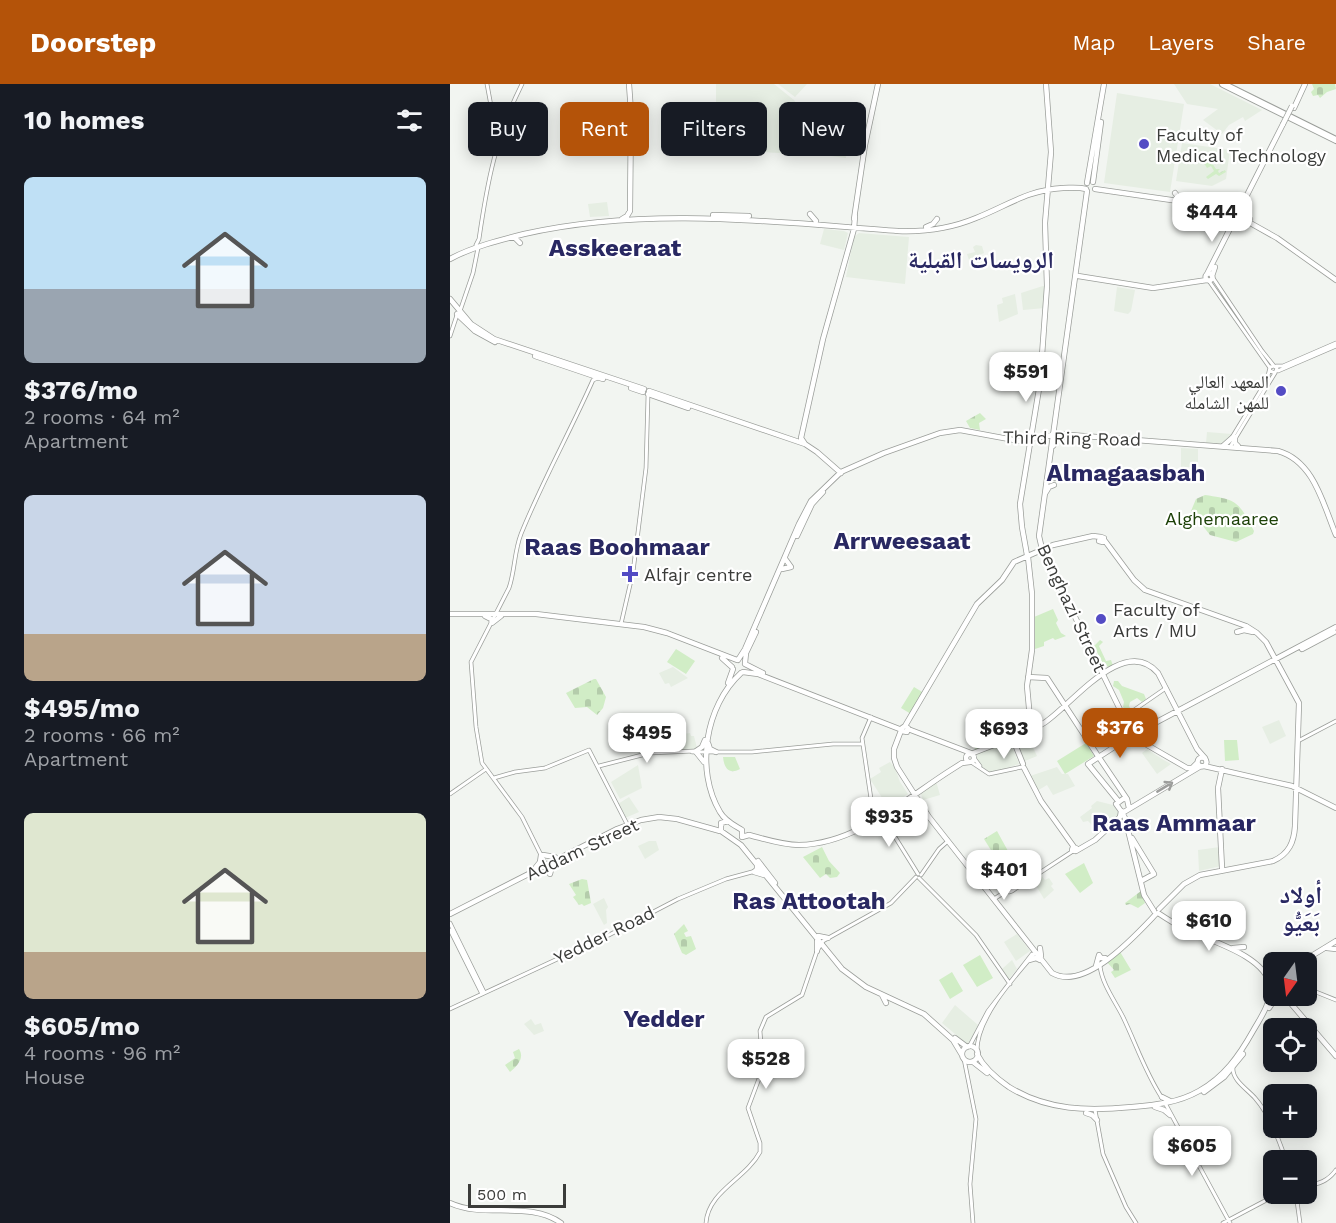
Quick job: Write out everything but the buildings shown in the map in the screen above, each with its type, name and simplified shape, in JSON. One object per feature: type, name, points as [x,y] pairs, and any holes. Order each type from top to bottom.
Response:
[{"type":"highway","points":[[1223,84],[1336,138]]},
{"type":"highway","points":[[1231,84],[1336,138]]},
{"type":"main road","points":[[622,219],[630,211],[629,84]]},
{"type":"main road","points":[[841,474],[801,438],[824,339],[852,237],[862,161],[878,84]]},
{"type":"main road","points":[[1032,728],[1028,677],[1032,650],[1032,594],[1028,556],[1021,523],[1020,501],[1041,383],[1043,351],[1047,283],[1045,229],[1051,142],[1046,84]]},
{"type":"main road","name":"Benghazi Street","points":[[1106,84],[1039,528],[1043,548],[1103,675],[1126,715]]},
{"type":"main road","points":[[1081,275],[1162,287],[1209,278],[1304,84]]},
{"type":"main road","points":[[1049,178],[1058,187]]},
{"type":"main road","points":[[1038,190],[1049,178]]},
{"type":"main road","points":[[1047,200],[1058,187]]},
{"type":"main road","points":[[479,244],[514,237],[522,239],[585,224],[700,216],[912,231],[948,226],[1016,195],[1058,187],[1090,187],[1179,198],[1230,211],[1238,217]]},
{"type":"main road","points":[[1090,187],[1230,211],[1244,206]]},
{"type":"main road","name":"Benghazi Street","points":[[1070,320],[1081,275],[1090,187]]},
{"type":"main road","points":[[1038,190],[1044,193],[1047,200]]},
{"type":"main road","points":[[1167,196],[1174,193],[1179,198]]},
{"type":"main road","points":[[1244,206],[1244,213],[1250,220],[1336,278]]},
{"type":"main road","points":[[630,211],[638,218]]},
{"type":"main road","points":[[1230,211],[1235,218],[1250,220]]},
{"type":"main road","points":[[804,220],[809,214],[816,221]]},
{"type":"main road","points":[[842,225],[855,215]]},
{"type":"main road","points":[[855,215],[864,227]]},
{"type":"main road","points":[[450,257],[479,244],[520,232],[590,221],[638,218],[700,216],[816,221],[842,225],[852,237]]},
{"type":"main road","points":[[928,228],[937,219],[948,226]]},
{"type":"main road","points":[[928,228],[940,234],[948,226]]},
{"type":"main road","points":[[852,237],[864,227]]},
{"type":"main road","points":[[450,299],[463,322],[481,335],[592,378],[599,378],[805,444]]},
{"type":"main road","points":[[450,304],[483,333],[510,346],[646,393]]},
{"type":"main road","name":"Benghazi Street","points":[[1069,329],[1041,525],[1043,548],[1103,675],[1135,736]]},
{"type":"main road","points":[[740,424],[804,447],[831,466],[848,468]]},
{"type":"main road","points":[[1053,446],[1063,436],[1057,431],[1056,425]]},
{"type":"main road","name":"Third Ring Road","points":[[745,663],[747,650],[812,504],[848,468],[929,434],[966,430],[1013,440],[1030,441],[1063,436],[1227,447],[1277,453],[1295,461],[1303,469],[1311,482],[1336,541]]},
{"type":"main road","name":"Third Ring Road","points":[[737,660],[745,649],[806,509],[816,494],[832,479],[871,461],[946,434],[965,433],[1013,443],[1042,440],[1054,436]]},
{"type":"main road","points":[[1227,447],[1233,437]]},
{"type":"main road","points":[[1233,437],[1235,444],[1240,447]]},
{"type":"main road","points":[[795,441],[801,438]]},
{"type":"main road","points":[[1042,440],[1049,442],[1050,453]]},
{"type":"main road","name":"Third Ring Road","points":[[1227,447],[1275,447],[1288,454],[1304,467],[1322,499],[1336,535]]},
{"type":"main road","points":[[831,466],[834,472],[832,479]]},
{"type":"main road","points":[[1049,468],[1055,478]]},
{"type":"main road","points":[[1046,492],[1054,485]]},
{"type":"main road","points":[[905,729],[982,601],[1004,581],[1015,563],[1045,545],[1052,546],[1092,537],[1102,540],[1141,587],[1167,599],[1250,628],[1260,635],[1277,661],[1299,703],[1300,738],[1293,831],[1285,850],[1275,858],[1204,872],[1188,878],[1137,932],[1100,965],[1079,976],[1066,978],[1052,973],[1038,952],[1030,945],[948,840],[920,801],[917,792]]},
{"type":"main road","points":[[1102,540],[1137,585],[1153,596],[1240,625],[1262,639],[1277,661],[1297,704],[1294,838],[1284,855],[1267,862],[1200,875],[1184,884],[1156,911]]},
{"type":"main road","points":[[1048,555],[1048,550],[1052,546]]},
{"type":"main road","points":[[920,801],[919,794],[910,786],[897,767],[894,756],[895,746],[977,604],[1003,578],[1015,561],[1028,556]]},
{"type":"main road","points":[[1000,570],[1005,573],[1007,571]]},
{"type":"main road","points":[[501,606],[502,610],[507,613]]},
{"type":"main road","points":[[450,615],[485,616],[507,613],[543,615],[659,631],[745,663],[779,680],[970,757],[1013,740],[1047,720],[1089,684],[1127,663],[1138,662],[1151,666],[1161,676],[1165,688]]},
{"type":"main road","points":[[450,615],[536,616],[621,625],[664,635],[723,658],[737,673],[758,674],[905,729]]},
{"type":"main road","points":[[485,616],[491,619],[492,623],[497,615]]},
{"type":"main road","points":[[1230,622],[1236,627],[1236,632],[1244,630],[1253,632]]},
{"type":"main road","points":[[1277,661],[1280,662],[1336,629]]},
{"type":"main road","points":[[1119,802],[1088,765],[1088,762],[1336,629]]},
{"type":"main road","points":[[721,831],[721,824],[708,791],[705,769],[706,741],[712,713],[730,680],[733,664],[737,660]]},
{"type":"main road","points":[[705,762],[695,752],[706,741],[717,708],[732,682],[745,668],[745,663]]},
{"type":"main road","points":[[1065,705],[1111,670],[1132,663],[1145,665],[1157,674],[1165,688],[1196,750],[1200,764]]},
{"type":"main road","points":[[1028,677],[1046,678],[1127,799],[1125,818],[1132,838],[1145,898],[1149,905],[1186,930],[1242,955],[1263,972]]},
{"type":"main road","points":[[1178,714],[1199,752],[1223,771]]},
{"type":"main road","points":[[1135,736],[1189,769],[1200,764],[1296,786],[1336,808]]},
{"type":"main road","points":[[1135,736],[1181,766],[1185,775]]},
{"type":"main road","points":[[1013,740],[1041,801],[1075,848],[1095,840],[1125,810],[1185,775],[1200,764],[1201,758],[1205,759]]},
{"type":"main road","points":[[740,838],[749,835],[801,847],[831,839],[882,816],[970,757],[1004,741],[1013,740]]},
{"type":"main road","points":[[705,762],[710,755],[716,752],[706,741]]},
{"type":"main road","points":[[705,769],[720,812],[728,821],[742,830],[787,841],[807,842],[825,839],[882,816]]},
{"type":"main road","points":[[1223,771],[1220,796],[1223,868]]},
{"type":"main road","points":[[908,799],[911,793],[910,786]]},
{"type":"main road","points":[[1296,786],[1299,793],[1296,799]]},
{"type":"main road","points":[[908,799],[920,801]]},
{"type":"main road","points":[[1125,810],[1116,806],[1127,799]]},
{"type":"main road","name":"Addam Street","points":[[450,912],[644,816],[662,815],[721,824]]},
{"type":"main road","name":"Addam Street","points":[[627,823],[662,818],[708,826],[740,838]]},
{"type":"main road","points":[[721,824],[728,821]]},
{"type":"main road","points":[[742,830],[740,838],[757,865],[763,869],[766,876],[817,937],[825,941],[827,949],[850,976],[866,987],[914,1008],[953,1040],[963,1057],[1026,1100],[1053,1109],[1092,1114],[1098,1122]]},
{"type":"main road","points":[[740,838],[817,937],[825,941],[827,949],[854,976],[876,990],[920,1008],[960,1043],[977,1053],[983,1065],[995,1077],[1027,1096],[1063,1108],[1104,1112],[1173,1103],[1200,1094],[1234,1067],[1271,1006]]},
{"type":"main road","points":[[1132,838],[1154,874],[1141,881]]},
{"type":"main road","points":[[541,853],[554,859],[549,873],[538,868],[541,853]]},
{"type":"main road","points":[[757,865],[754,872],[766,876]]},
{"type":"main road","points":[[1156,911],[1249,956],[1263,969]]},
{"type":"main road","points":[[1317,955],[1333,945],[1335,935]]},
{"type":"main road","points":[[817,937],[817,952],[827,949]]},
{"type":"main road","points":[[1030,945],[1029,959],[1036,958],[1038,952]]},
{"type":"main road","points":[[1317,954],[1333,945]]},
{"type":"main road","points":[[1233,948],[1245,947],[1249,956]]},
{"type":"main road","points":[[882,995],[887,1004],[895,1000]]},
{"type":"main road","points":[[1170,1115],[1173,1103],[1204,1088],[1232,1065],[1267,1006]]},
{"type":"main road","points":[[1293,1006],[1336,1055]]},
{"type":"main road","points":[[1296,1006],[1336,1055]]},
{"type":"main road","points":[[963,1057],[963,1051],[968,1047]]},
{"type":"main road","points":[[972,1062],[977,1053]]},
{"type":"main road","points":[[1155,1106],[1160,1096],[1173,1103]]},
{"type":"main road","points":[[1086,1113],[1155,1106],[1170,1115]]},
{"type":"main road","points":[[1098,1122],[1100,1115],[1104,1112]]},
{"type":"main road","points":[[450,1203],[472,1209],[537,1214],[553,1218],[561,1223]]},
{"type":"street","points":[[487,84],[490,102]]},
{"type":"street","points":[[515,102],[522,84]]},
{"type":"street","points":[[450,336],[473,273],[488,180],[495,156]]},
{"type":"street","points":[[1209,278],[1263,348],[1265,355],[1275,366],[1276,372]]},
{"type":"street","points":[[456,322],[459,320],[463,322]]},
{"type":"street","points":[[1241,322],[1270,370],[1276,372]]},
{"type":"street","points":[[1327,347],[1329,342],[1336,344]]},
{"type":"street","points":[[1233,437],[1267,380],[1270,370],[1275,366],[1283,366],[1336,344]]},
{"type":"street","points":[[1233,437],[1276,372],[1336,344]]},
{"type":"street","points":[[497,615],[513,575],[521,534],[592,378]]},
{"type":"street","points":[[621,625],[633,572],[646,468],[648,434],[646,393]]},
{"type":"street","points":[[492,623],[471,660],[470,666],[479,754],[486,769],[521,815],[546,863]]},
{"type":"street","points":[[1126,715],[1165,688]]},
{"type":"street","points":[[871,717],[863,734],[863,744],[874,819]]},
{"type":"street","points":[[1300,738],[1336,721]]},
{"type":"street","points":[[599,766],[650,753],[760,752],[836,743],[863,744]]},
{"type":"street","points":[[494,778],[515,772],[545,768],[589,750],[627,823]]},
{"type":"street","points":[[970,757],[989,774],[1023,766]]},
{"type":"street","points":[[450,794],[486,769]]},
{"type":"street","points":[[882,816],[918,876],[976,935],[1010,983]]},
{"type":"street","points":[[706,1223],[708,1212],[716,1197],[738,1178],[760,1152],[760,1143],[748,1106],[763,1068],[760,1036],[768,1015],[802,995],[817,952],[825,941],[891,903],[918,876],[948,840]]},
{"type":"street","points":[[994,899],[1075,848]]},
{"type":"street","name":"Yedder Road","points":[[450,1009],[610,934],[678,899],[726,879],[763,869]]},
{"type":"street","points":[[450,923],[481,988],[481,994]]},
{"type":"street","points":[[450,930],[481,988],[489,990]]},
{"type":"street","points":[[968,1047],[985,1015],[1029,959],[1038,952]]},
{"type":"street","points":[[1100,965],[1138,1053],[1173,1121],[1230,1221]]},
{"type":"street","points":[[977,1053],[977,1040],[985,1019],[1010,983]]},
{"type":"street","points":[[1317,992],[1336,1000]]},
{"type":"street","points":[[963,1057],[976,1119],[970,1184],[972,1223]]},
{"type":"street","points":[[969,1077],[972,1062]]},
{"type":"street","points":[[1234,1067],[1233,1072],[1237,1080]]},
{"type":"street","points":[[1224,1077],[1230,1075],[1255,1098],[1264,1111],[1282,1150]]},
{"type":"street","points":[[1096,1111],[1103,1154],[1126,1208],[1136,1223]]},
{"type":"street","points":[[1317,1184],[1327,1180],[1336,1170]]},
{"type":"street","points":[[1230,1221],[1263,1202]]},
{"type":"street","points":[[1297,1204],[1300,1223]]},
{"type":"street","points":[[1225,1215],[1230,1221]]},
{"type":"shaded area","points":[[716,84],[774,84],[794,100],[795,102],[779,102],[779,153],[767,152],[767,102],[716,102]]},
{"type":"shaded area","points":[[778,84],[807,84],[795,97]]},
{"type":"shaded area","points":[[1174,84],[1210,84],[1262,110],[1245,121],[1243,117],[1229,125],[1222,134],[1203,120],[1218,109],[1187,104]]},
{"type":"shaded area","name":"Faculty of Medical Technology","points":[[1117,93],[1184,104],[1170,192],[1104,183]]},
{"type":"shaded area","points":[[1182,143],[1230,150],[1226,179],[1212,186],[1176,181]]},
{"type":"shaded area","points":[[607,202],[609,216],[590,217],[588,204]]},
{"type":"shaded area","points":[[824,229],[848,233],[844,250],[820,244]]},
{"type":"shaded area","points":[[859,233],[909,237],[905,284],[846,277],[854,237]]},
{"type":"shaded area","points":[[982,246],[984,253],[969,260],[967,254],[975,252],[973,247]]},
{"type":"shaded area","points":[[1027,262],[1030,270],[1014,276],[1010,268]]},
{"type":"shaded area","points":[[1046,285],[1045,308],[1023,310],[1021,293]]},
{"type":"shaded area","points":[[1117,287],[1135,290],[1131,311],[1128,314],[1114,311]]},
{"type":"shaded area","points":[[1015,294],[1018,314],[999,322],[997,305],[1003,303],[1002,298]]},
{"type":"shaded area","points":[[1207,432],[1232,434],[1224,444],[1206,443]]},
{"type":"shaded area","points":[[1181,448],[1198,449],[1198,467],[1181,467]]},
{"type":"shaded area","points":[[673,667],[688,678],[671,687],[669,683],[665,684],[659,673]]},
{"type":"shaded area","points":[[1279,720],[1286,736],[1270,744],[1262,727]]},
{"type":"shaded area","points":[[690,733],[694,736],[697,748],[681,750],[677,735]]},
{"type":"shaded area","points":[[1029,739],[1037,756],[1025,761],[1017,744]]},
{"type":"shaded area","points":[[1007,742],[1011,744],[1019,764],[992,773],[985,772],[976,759],[978,753]]},
{"type":"shaded area","points":[[1147,749],[1171,764],[1157,774],[1142,753]]},
{"type":"shaded area","points":[[890,762],[908,794],[888,807],[870,779],[881,772],[879,768]]},
{"type":"shaded area","points":[[638,765],[642,788],[620,799],[611,782]]},
{"type":"shaded area","points":[[1057,767],[1062,774],[1068,774],[1075,786],[1053,795],[1047,785],[1037,791],[1030,776]]},
{"type":"shaded area","points":[[936,781],[940,795],[923,800],[922,791]]},
{"type":"shaded area","points":[[629,797],[639,812],[625,818],[618,804]]},
{"type":"shaded area","points":[[1097,801],[1113,805],[1120,815],[1108,826],[1103,820],[1095,828],[1088,821],[1083,822],[1080,817]]},
{"type":"shaded area","points":[[649,841],[656,841],[659,850],[645,859],[638,846]]},
{"type":"shaded area","points":[[1220,847],[1221,866],[1199,871],[1198,850]]},
{"type":"shaded area","points":[[1041,875],[1045,880],[1049,878],[1054,890],[1044,899],[1034,882]]},
{"type":"shaded area","points":[[604,898],[608,907],[606,910],[607,923],[604,925],[593,904]]},
{"type":"shaded area","points":[[1017,934],[1030,951],[1016,961],[1004,942]]},
{"type":"shaded area","points":[[1012,960],[1017,969],[1008,980],[1002,969]]},
{"type":"shaded area","points":[[955,1005],[978,1025],[971,1041],[967,1044],[942,1023]]},
{"type":"shaded area","points":[[531,1019],[535,1025],[541,1023],[544,1031],[534,1035],[524,1024]]},
{"type":"green space","points":[[1312,84],[1335,84],[1336,89],[1320,98],[1318,95],[1313,96]]},
{"type":"green space","points":[[1210,155],[1212,158],[1215,156],[1217,158],[1211,162],[1216,169],[1220,169],[1219,173],[1225,170],[1226,172],[1208,179],[1206,177],[1214,171],[1211,166],[1207,168],[1202,160]]},
{"type":"green space","points":[[980,413],[986,419],[979,423],[980,430],[970,428],[966,421]]},
{"type":"green space","name":"Alghemaaree","points":[[1205,495],[1236,504],[1249,521],[1254,531],[1253,534],[1236,542],[1210,535],[1191,511],[1196,499]]},
{"type":"green space","points":[[1053,609],[1058,620],[1056,623],[1061,633],[1066,636],[1055,640],[1053,638],[1044,642],[1044,646],[1035,649],[1033,647],[1034,617]]},
{"type":"green space","points":[[1100,640],[1103,642],[1099,646],[1106,661],[1111,660],[1113,666],[1108,667],[1102,662],[1094,646]]},
{"type":"green space","points":[[676,649],[695,661],[686,674],[667,662]]},
{"type":"green space","points":[[594,679],[606,697],[603,708],[597,715],[587,707],[575,708],[566,693]]},
{"type":"green space","points":[[1114,681],[1144,694],[1146,699],[1142,702],[1137,698],[1130,702],[1131,710],[1125,710],[1119,690],[1113,686]]},
{"type":"green space","points":[[914,687],[924,693],[911,714],[901,708]]},
{"type":"green space","points":[[1011,711],[1017,725],[1010,728],[1012,735],[990,744],[985,728],[991,724],[989,719]]},
{"type":"green space","points":[[1125,723],[1129,734],[1112,746],[1106,737]]},
{"type":"green space","points":[[983,728],[989,744],[976,750],[971,742],[970,734]]},
{"type":"green space","points":[[1224,740],[1237,740],[1239,760],[1225,761]]},
{"type":"green space","points":[[1086,743],[1094,756],[1065,774],[1057,761]]},
{"type":"green space","points":[[723,757],[735,757],[740,769],[730,771]]},
{"type":"green space","points":[[997,831],[1008,851],[997,857],[984,839]]},
{"type":"green space","points":[[822,847],[829,861],[840,873],[837,877],[830,878],[826,874],[820,878],[803,857]]},
{"type":"green space","points":[[1084,863],[1093,883],[1080,893],[1065,874]]},
{"type":"green space","points":[[582,879],[587,880],[591,903],[584,906],[579,905],[573,897],[576,895],[569,884]]},
{"type":"green space","points":[[1141,891],[1145,903],[1138,908],[1130,904],[1126,905],[1125,903]]},
{"type":"green space","points":[[684,924],[688,931],[684,933],[686,937],[691,936],[696,949],[686,955],[682,953],[674,934]]},
{"type":"green space","points":[[1119,950],[1131,970],[1115,978],[1111,972],[1114,970],[1106,961]]},
{"type":"green space","points":[[980,955],[993,978],[977,987],[963,965]]},
{"type":"green space","points":[[952,972],[963,991],[950,999],[939,980]]},
{"type":"green space","points":[[519,1049],[521,1059],[510,1072],[505,1065],[515,1058],[513,1052]]},
{"type":"place","name":"Faculty of Medical Technology","points":[[1144,144]]},
{"type":"place","name":"المعهد العالي للمهن الشامله","points":[[1281,391]]},
{"type":"place","name":"Alfajr centre","points":[[630,574]]},
{"type":"place","name":"Faculty of Arts / MU","points":[[1101,619]]},
{"type":"district","name":"Asskeeraat","points":[[615,248]]},
{"type":"district","name":"الرويسات القبلية","points":[[981,260]]},
{"type":"district","name":"Almagaasbah","points":[[1126,473]]},
{"type":"district","name":"Arrweesaat","points":[[902,541]]},
{"type":"district","name":"Raas Boohmaar","points":[[617,547]]},
{"type":"district","name":"Raas Ammaar","points":[[1174,823]]},
{"type":"district","name":"Ras Attootah","points":[[809,901]]},
{"type":"district","name":"أولاد بَعَيُّو","points":[[1301,909]]},
{"type":"district","name":"Yedder","points":[[664,1019]]}]
